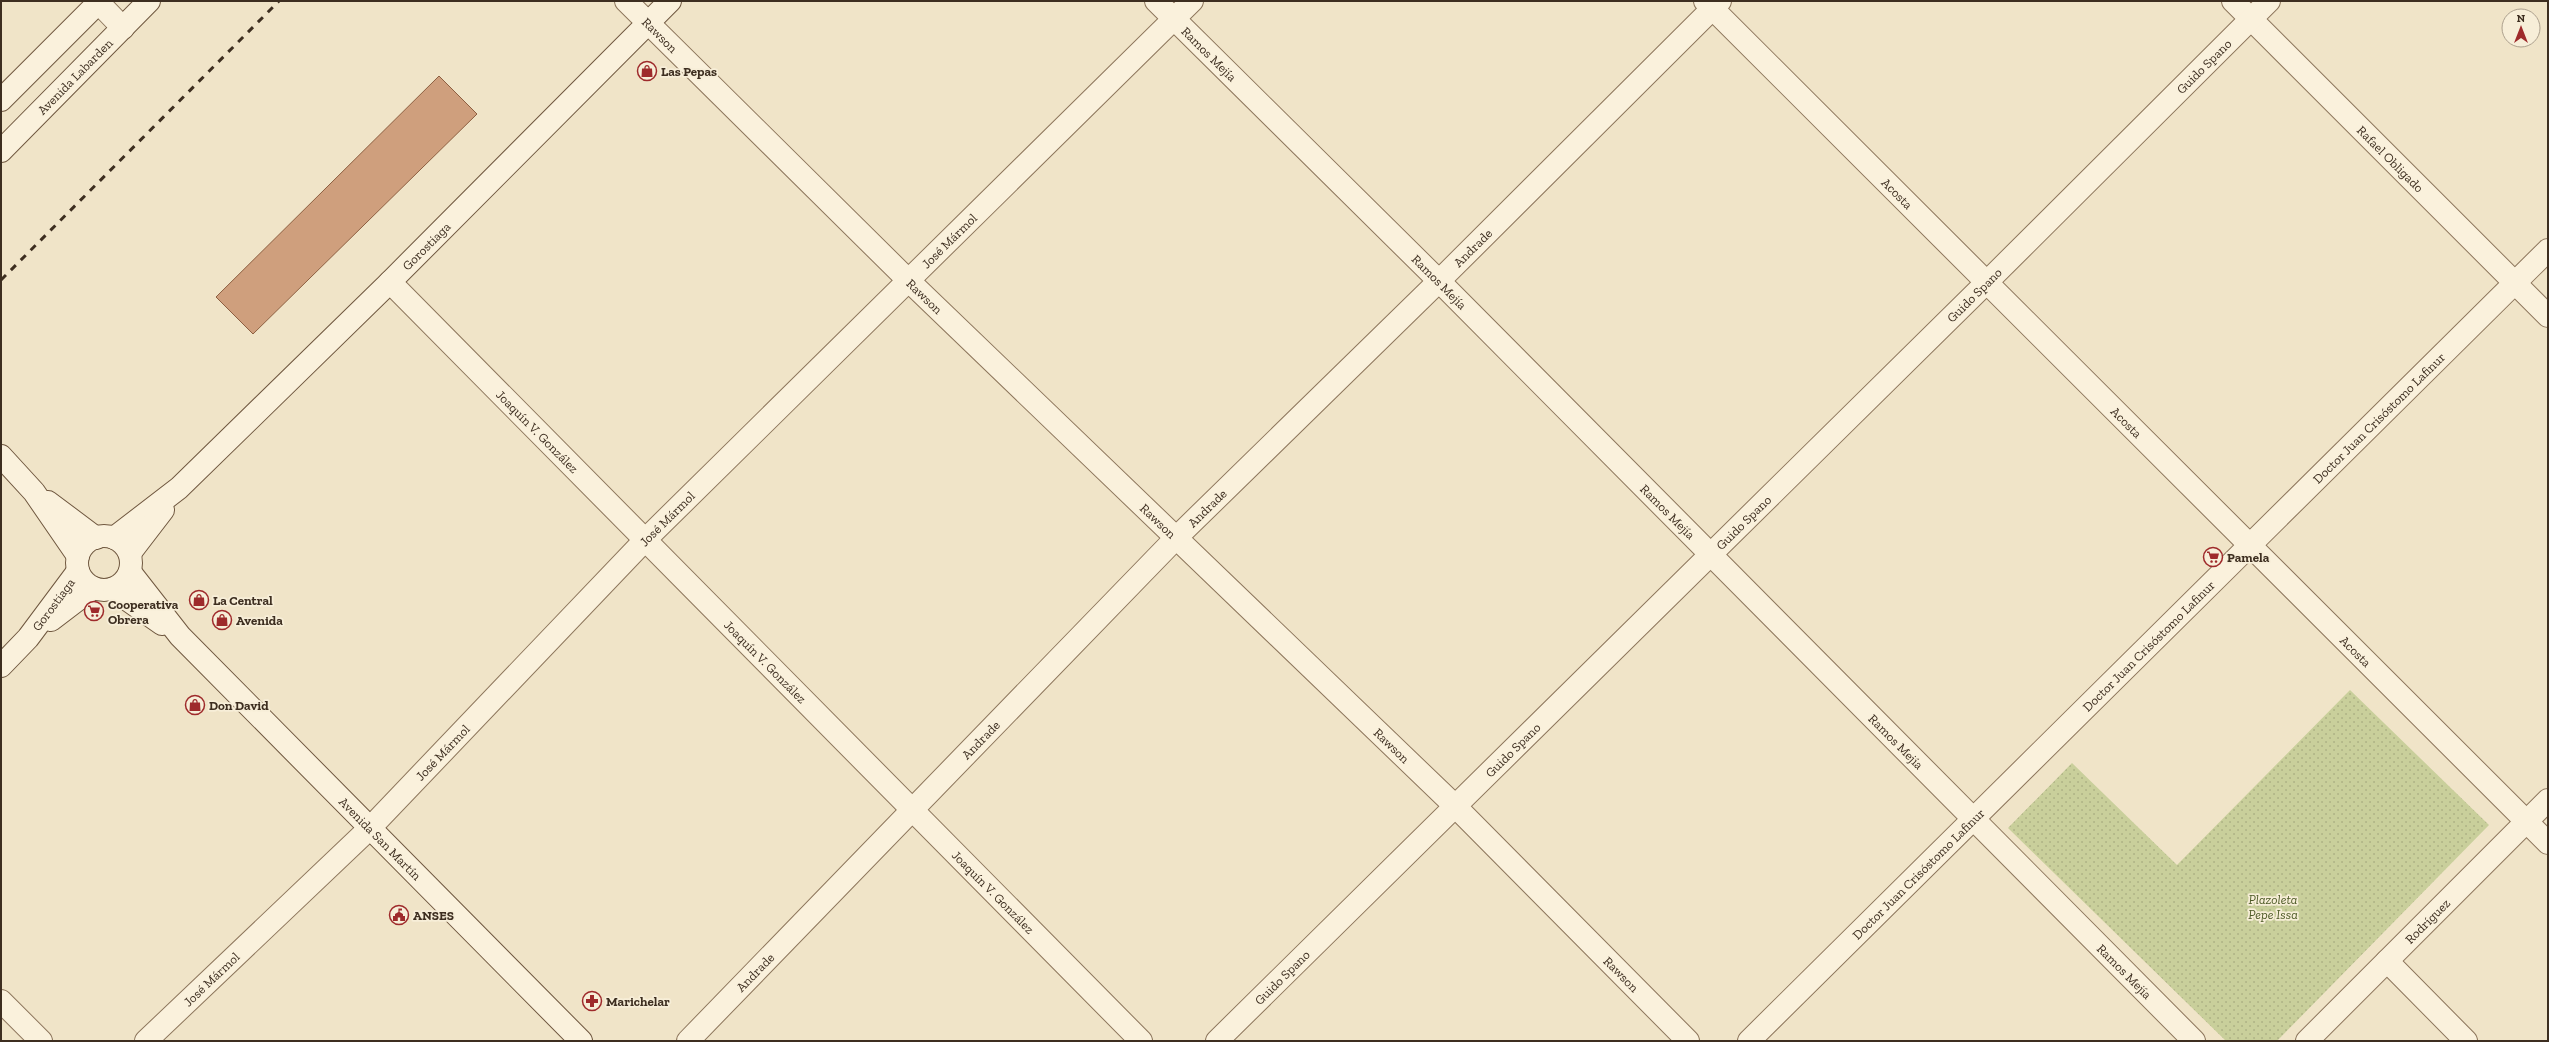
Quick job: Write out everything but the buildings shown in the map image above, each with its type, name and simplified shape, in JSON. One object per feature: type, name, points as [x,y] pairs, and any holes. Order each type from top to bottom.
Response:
[{"type":"street","points":[[1,100],[98,1],[123,28]]},
{"type":"street","name":"Avenida Labarden","points":[[1,151],[149,1]]},
{"type":"street","name":"Rawson","points":[[626,1],[908,281],[1454,805],[1688,1041]]},
{"type":"street","name":"Gorostiaga","points":[[105,538],[179,488],[390,282],[670,1]]},
{"type":"street","name":"Ramos Mejía","points":[[1156,1],[1439,281],[2194,1041]]},
{"type":"street","name":"José Mármol","points":[[146,1041],[371,827],[646,539],[1192,1]]},
{"type":"street","name":"Rafael Obligado","points":[[2233,1],[2548,316]]},
{"type":"street","name":"Guido Spano","points":[[1216,1041],[1454,805],[1987,282],[2269,1]]},
{"type":"street","name":"Andrade","points":[[688,1041],[912,808],[1176,538],[1439,281],[1712,3]]},
{"type":"street","name":"Acosta","points":[[1712,3],[1987,282],[2548,843]]},
{"type":"street","name":"Doctor Juan Crisóstomo Lafinur","points":[[1749,1041],[2548,250]]},
{"type":"street","name":"Joaquín V. González","points":[[390,282],[1142,1041]]},
{"type":"street","points":[[1,456],[34,492],[78,564],[84,581],[102,588],[122,584],[130,563],[124,544],[105,538],[34,492]]},
{"type":"street","name":"Gorostiaga","points":[[130,563],[179,488]]},
{"type":"street","points":[[78,564],[86,544],[105,538]]},
{"type":"street","name":"Avenida San Martín","points":[[130,563],[180,636],[582,1041]]},
{"type":"street","name":"Gorostiaga","points":[[1,666],[28,638],[78,564]]},
{"type":"street","name":"Gorostiaga","points":[[28,638],[102,588]]},
{"type":"street","name":"Avenida San Martín","points":[[102,588],[180,636]]},
{"type":"street","name":"Rodríguez","points":[[2307,1041],[2548,800]]},
{"type":"street","points":[[2386,961],[2466,1041]]},
{"type":"street","points":[[1,1000],[41,1041]]},
{"type":"green space","name":"Plazoleta Pepe Issa","points":[[2350,690],[2489,825],[2277,1041],[2226,1041],[2008,828],[2072,763],[2177,865]]},
{"type":"railway","points":[[1,280],[279,1]]},
{"type":"place","name":"Las Pepas","points":[[647,71]]},
{"type":"place","name":"Pamela","points":[[2213,557]]},
{"type":"place","name":"La Central","points":[[199,600]]},
{"type":"place","name":"Cooperativa Obrera","points":[[94,611]]},
{"type":"place","name":"Avenida","points":[[222,620]]},
{"type":"place","name":"Don David","points":[[195,705]]},
{"type":"place","name":"ANSES","points":[[399,915]]},
{"type":"place","name":"Marichelar","points":[[592,1001]]}]
